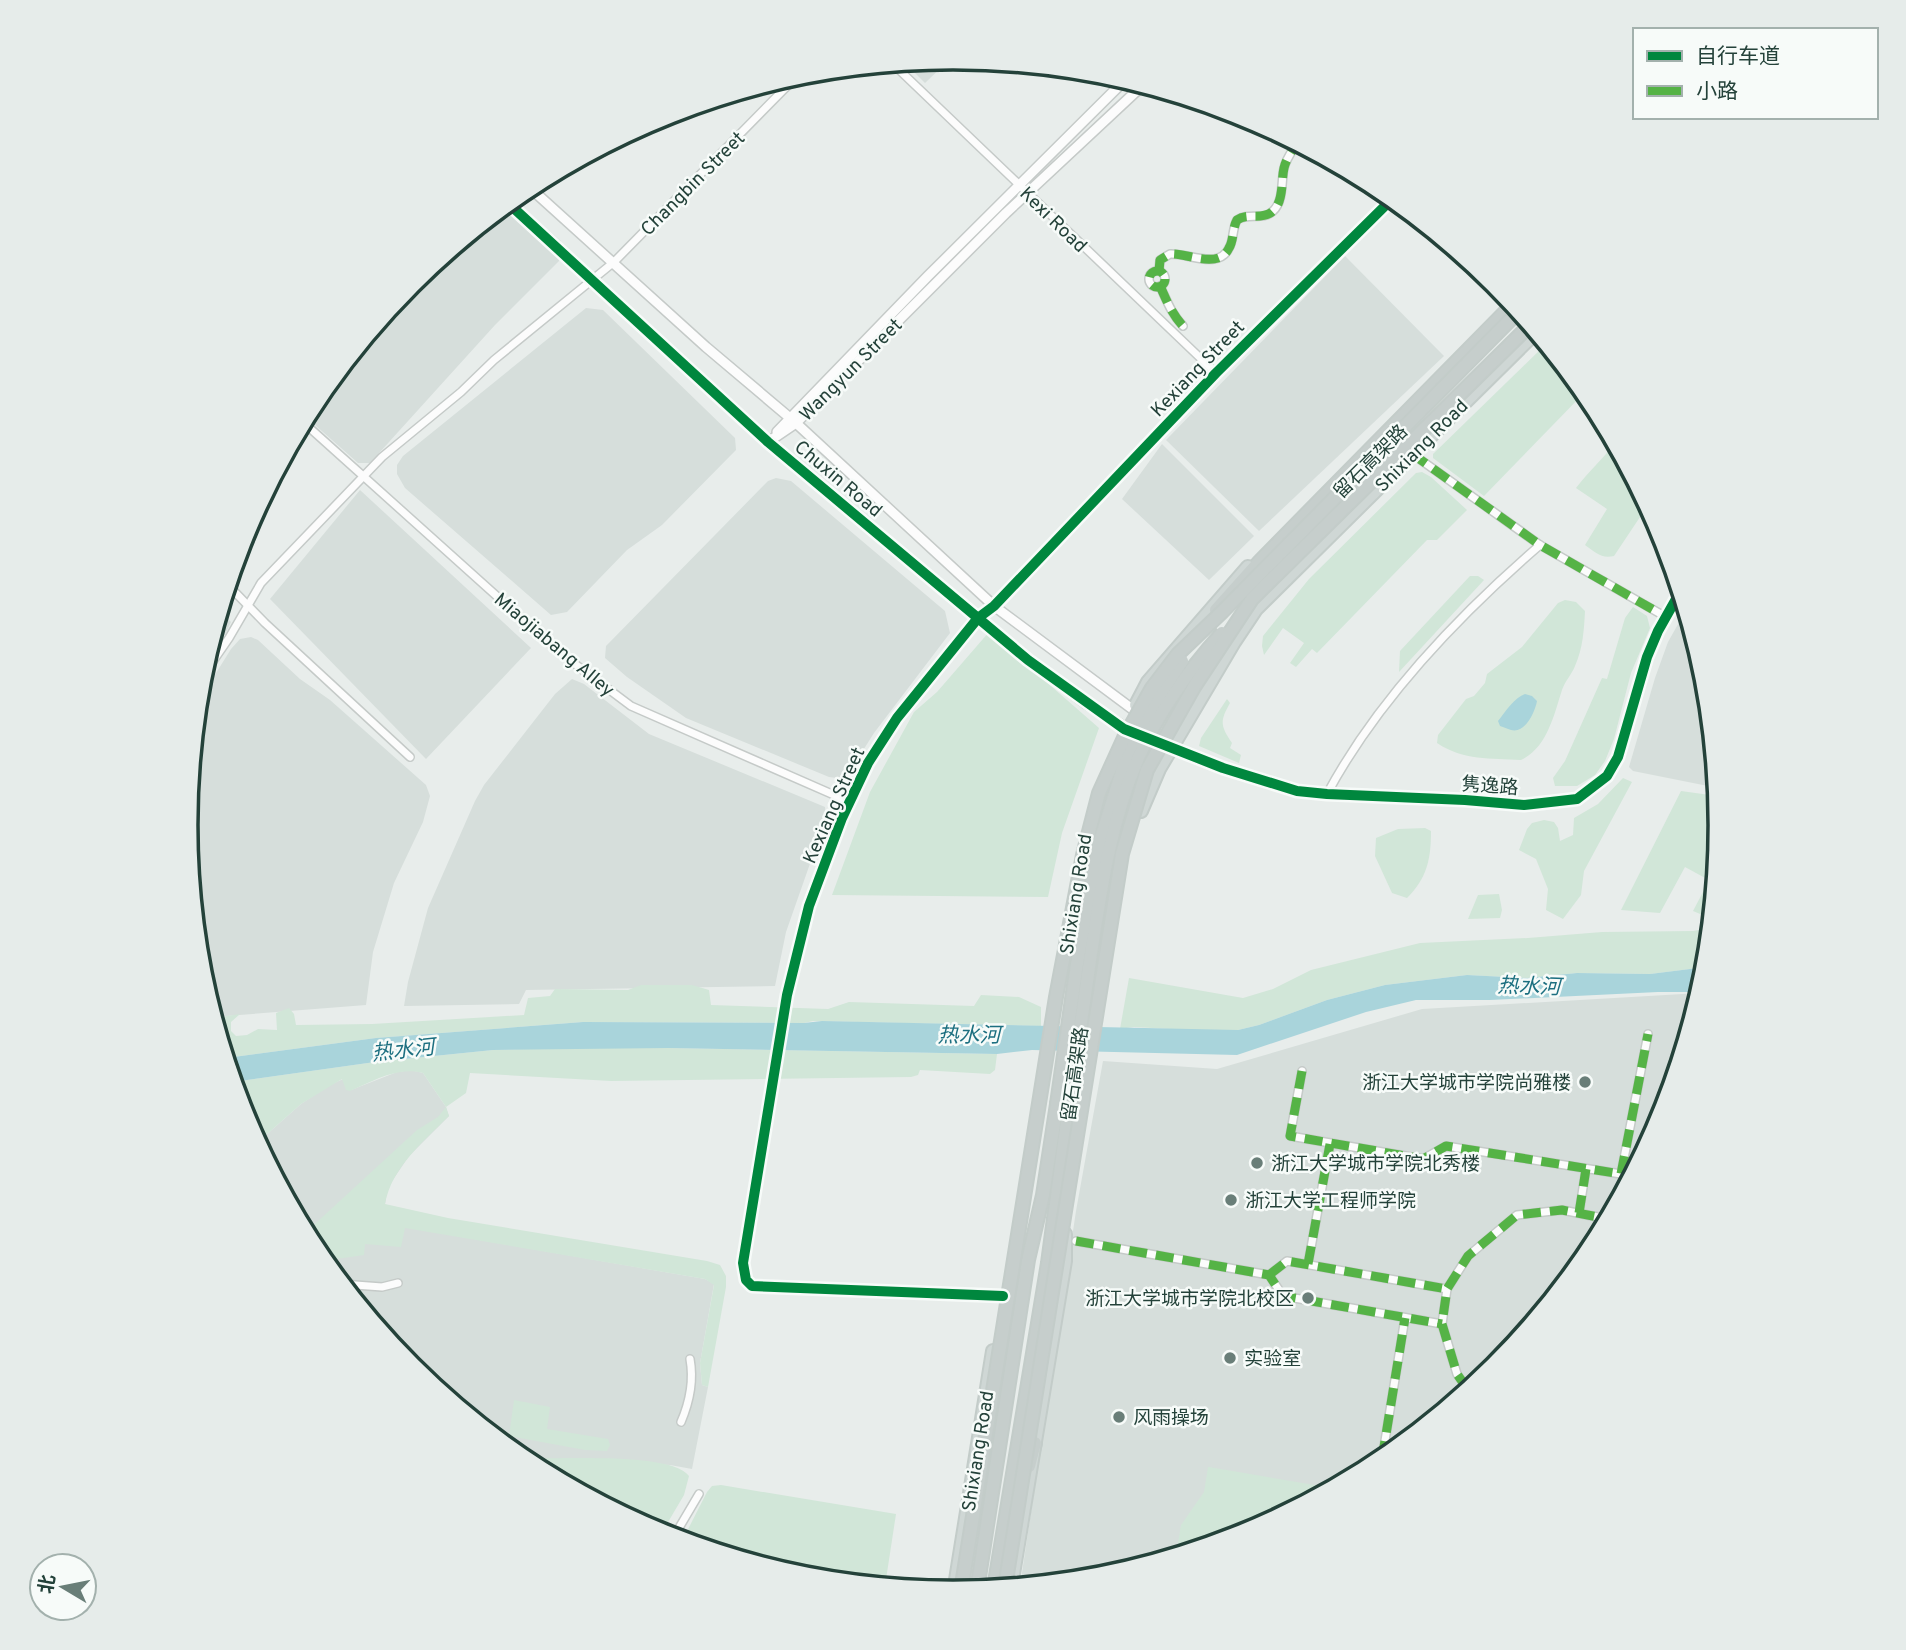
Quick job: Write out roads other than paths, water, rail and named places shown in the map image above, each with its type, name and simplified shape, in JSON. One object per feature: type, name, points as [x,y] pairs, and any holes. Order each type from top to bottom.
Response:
[{"type":"highway","points":[[1178,654],[1260,561],[1506,311]]},
{"type":"highway","name":"留石高架路","points":[[963,1580],[1056,997],[1083,855],[1099,793],[1124,738],[1152,688],[1178,654],[1512,318]]},
{"type":"highway","name":"留石高架路","points":[[979,1579],[1028,1260],[1063,1105],[1104,869],[1118,815],[1139,757],[1163,711],[1194,665],[1252,599],[1524,331]]},
{"type":"highway","name":"留石高架路","points":[[1006,1578],[1122,854],[1147,771],[1188,698],[1252,599]]},
{"type":"highway","name":"留石高架路","points":[[997,1578],[1048,1263],[1077,964],[1099,844],[1128,752],[1180,664],[1222,612]]},
{"type":"highway","points":[[986,1393],[1028,1260]]},
{"type":"highway","points":[[1043,1394],[1038,1360],[1045,1317],[1048,1263]]},
{"type":"highway","points":[[998,1578],[1035,1443]]},
{"type":"highway","points":[[972,1579],[980,1525],[975,1456]]},
{"type":"main road","name":"Shixiang Road","points":[[956,1580],[1010,1253],[1028,1201],[1079,851],[1096,788],[1148,682],[1235,580],[1506,311]]},
{"type":"main road","name":"Shixiang Road","points":[[1014,1577],[1065,1261],[1066,1196],[1110,911],[1145,798],[1172,747],[1256,609],[1530,338]]},
{"type":"street","name":"Kexi Road","points":[[902,72],[1216,373]]},
{"type":"street","name":"Wangyun Street","points":[[768,442],[1023,189],[1117,89]]},
{"type":"street","name":"Changbin Street","points":[[220,649],[261,583],[382,457],[461,392],[494,360],[614,262],[784,90]]},
{"type":"street","name":"Wangyun Street","points":[[1023,189],[1134,93]]},
{"type":"street","points":[[1158,271],[1160,260],[1170,254],[1211,260],[1218,258],[1228,250],[1237,220],[1248,215],[1266,216],[1273,211],[1279,200],[1284,166],[1293,151]]},
{"type":"street","name":"Chuxin Road","points":[[538,195],[706,347],[793,420],[994,606],[1134,709],[1172,747]]},
{"type":"street","name":"Kexiang Street","points":[[1003,1296],[752,1286],[746,1280],[743,1263],[787,995],[809,906],[849,802],[868,763],[897,718],[978,618],[994,606],[1216,373],[1385,206]]},
{"type":"street","name":"Chuxin Road","points":[[516,210],[768,442],[978,618],[1038,667],[1124,729],[1172,747]]},
{"type":"street","points":[[1158,271],[1165,278],[1165,282],[1154,286],[1149,280],[1153,272],[1158,271]]},
{"type":"street","points":[[1160,286],[1167,298],[1170,312],[1183,326]]},
{"type":"street","name":"Miaojiabang Alley","points":[[311,429],[559,652],[631,706],[849,802]]},
{"type":"street","points":[[1411,453],[1540,545],[1666,617]]},
{"type":"street","points":[[1327,794],[1345,760],[1397,690],[1502,578],[1540,545]]},
{"type":"street","points":[[235,592],[265,623],[410,757]]},
{"type":"street","name":"隽逸路","points":[[1172,747],[1259,780],[1297,790],[1327,794],[1524,805],[1577,799],[1606,776],[1618,757],[1647,657],[1674,603]]},
{"type":"street","points":[[1302,1070],[1290,1136],[1423,1159],[1446,1146],[1621,1174],[1648,1034]]},
{"type":"street","points":[[1308,1264],[1330,1143]]},
{"type":"street","points":[[1578,1213],[1586,1169]]},
{"type":"street","points":[[1463,1382],[1457,1374],[1442,1325],[1447,1289],[1468,1256],[1517,1215],[1562,1210],[1598,1217]]},
{"type":"street","points":[[1076,1241],[1269,1275],[1283,1296],[1442,1325]]},
{"type":"street","points":[[1269,1275],[1287,1261],[1447,1289]]},
{"type":"street","points":[[354,1285],[382,1287],[398,1283]]},
{"type":"street","points":[[1385,1444],[1405,1318]]},
{"type":"street","points":[[681,1422],[689,1403],[693,1375],[690,1359]]},
{"type":"street","points":[[679,1528],[699,1494]]},
{"type":"water","points":[[1525,694],[1537,701],[1525,725],[1516,730],[1500,726],[1498,721],[1504,713],[1514,701]]},
{"type":"water","name":"热水河","points":[[1694,969],[1688,992],[1490,1000],[1416,1000],[1366,1012],[1237,1055],[1032,1050],[997,1054],[668,1048],[493,1050],[375,1062],[243,1081],[235,1057],[376,1038],[583,1022],[822,1021],[1238,1030],[1327,1000],[1385,985],[1467,975],[1527,978],[1577,973],[1650,974]]},
{"type":"place","name":"浙江大学城市学院尚雅楼","points":[[1585,1082]]},
{"type":"place","name":"浙江大学城市学院北秀楼","points":[[1257,1163]]},
{"type":"place","name":"浙江大学工程师学院","points":[[1231,1200]]},
{"type":"place","name":"浙江大学城市学院北校区","points":[[1308,1298]]},
{"type":"place","name":"实验室","points":[[1230,1358]]},
{"type":"place","name":"风雨操场","points":[[1119,1417]]}]
